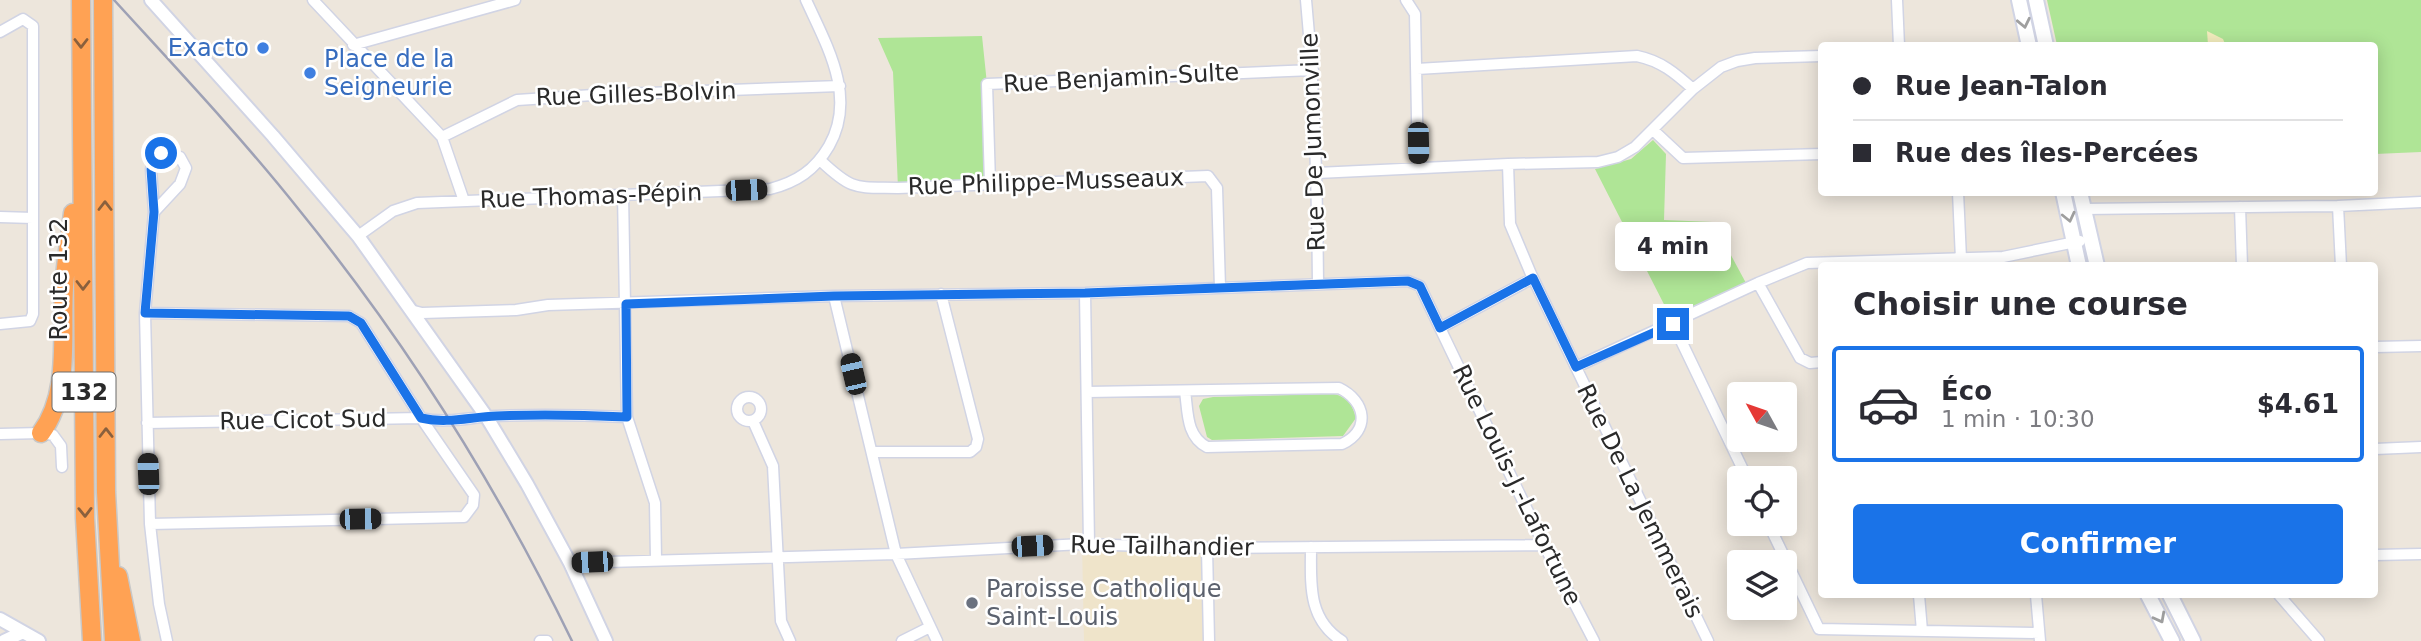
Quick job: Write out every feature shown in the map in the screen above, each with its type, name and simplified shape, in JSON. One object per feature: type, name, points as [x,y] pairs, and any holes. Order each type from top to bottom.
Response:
[{"type":"highway","name":"Route 132","points":[[81,0],[85,517],[92,641]]},
{"type":"highway","name":"Route 132","points":[[103,0],[107,523],[114,641]]},
{"type":"highway","points":[[41,433],[53,415],[58,396],[64,286],[82,143]]},
{"type":"highway","points":[[107,523],[131,641]]},
{"type":"main road","points":[[2019,0],[2028,42]]},
{"type":"main road","points":[[2036,0],[2045,42]]},
{"type":"main road","points":[[2064,196],[2078,262]]},
{"type":"main road","points":[[2081,196],[2096,262]]},
{"type":"main road","points":[[2150,598],[2172,641]]},
{"type":"main road","points":[[2172,598],[2193,641]]},
{"type":"street","points":[[151,0],[358,236],[486,416],[570,563],[606,641]]},
{"type":"street","points":[[313,0],[442,137],[464,201]]},
{"type":"street","points":[[353,45],[515,0]]},
{"type":"street","name":"Rue Thomas-Pépin","points":[[358,236],[393,212],[417,203],[770,188],[792,183],[821,161],[838,131],[842,103],[830,53],[806,0]]},
{"type":"street","name":"Rue De Jumonville","points":[[1306,0],[1317,173],[1318,283]]},
{"type":"street","points":[[1406,0],[1415,14],[1418,168]]},
{"type":"street","points":[[1897,0],[1899,42]]},
{"type":"street","points":[[0,32],[23,19],[33,26],[33,314],[30,321],[0,324]]},
{"type":"street","points":[[1417,69],[1637,55],[1668,67],[1693,89]]},
{"type":"street","points":[[1317,173],[1598,162],[1618,157],[1635,147],[1693,89],[1721,68],[1737,61],[1818,57]]},
{"type":"street","name":"Rue Benjamin-Sulte","points":[[989,183],[987,84],[1312,70]]},
{"type":"street","name":"Rue Gilles-Bolvin","points":[[442,137],[517,100],[840,86]]},
{"type":"street","points":[[1653,130],[1683,158],[1818,154]]},
{"type":"street","points":[[154,212],[180,184],[186,168],[180,158],[161,153],[151,169],[154,212],[145,313],[150,524],[159,604],[167,641]]},
{"type":"street","name":"Rue Philippe-Musseaux","points":[[821,161],[841,180],[855,187],[898,188],[1208,176],[1217,188],[1220,288]]},
{"type":"street","name":"Rue De La Jemmerais","points":[[1508,164],[1510,224],[1533,278],[1708,641]]},
{"type":"street","points":[[623,194],[627,417],[655,503],[656,559]]},
{"type":"street","points":[[1958,196],[1961,259]]},
{"type":"street","points":[[2084,209],[2338,206],[2421,202]]},
{"type":"street","points":[[2338,206],[2341,262]]},
{"type":"street","points":[[2241,207],[2242,262]]},
{"type":"street","points":[[0,217],[33,218]]},
{"type":"street","points":[[1846,262],[2003,257],[2092,238]]},
{"type":"street","points":[[1576,367],[1758,283],[1807,263],[1818,263]]},
{"type":"street","points":[[1440,328],[1533,278]]},
{"type":"street","name":"Rue Louis-J.-Lafortune","points":[[410,310],[435,313],[516,310],[548,304],[626,304],[834,296],[1085,293],[1408,281],[1420,286],[1544,545],[1594,641]]},
{"type":"street","points":[[1758,283],[1800,358],[1810,363],[1818,362]]},
{"type":"street","points":[[1085,293],[1089,544]]},
{"type":"street","points":[[872,452],[970,452],[976,447],[978,439],[941,294]]},
{"type":"street","points":[[834,296],[896,554],[937,641]]},
{"type":"street","points":[[145,313],[349,316],[361,323],[474,495],[473,505],[464,517],[150,524]]},
{"type":"street","points":[[1673,324],[1740,466]]},
{"type":"street","points":[[2378,347],[2421,346]]},
{"type":"street","points":[[1087,392],[1339,388],[1358,402],[1362,420],[1358,432],[1342,444],[1207,447],[1191,434],[1185,391]]},
{"type":"street","name":"Rue Cicot Sud","points":[[147,423],[421,418],[439,422],[486,416],[554,414],[627,417]]},
{"type":"street","points":[[753,421],[773,466],[781,621],[790,641]]},
{"type":"street","points":[[0,434],[51,434],[61,446],[62,467]]},
{"type":"street","points":[[2378,449],[2421,447]]},
{"type":"street","points":[[1774,536],[1819,629],[2039,637],[2036,598]]},
{"type":"street","name":"Rue Tailhandier","points":[[570,563],[896,554],[1089,544],[1207,548],[1544,545]]},
{"type":"street","points":[[1311,547],[1315,611],[1322,624],[1342,641]]},
{"type":"street","points":[[1207,548],[1209,641]]},
{"type":"street","points":[[2378,555],[2421,554]]},
{"type":"street","points":[[1919,598],[1922,631]]},
{"type":"street","points":[[2282,598],[2319,641]]},
{"type":"street","points":[[0,619],[39,641]]},
{"type":"street","points":[[902,641],[930,627]]},
{"type":"street","points":[[4,641],[23,632]]},
{"type":"street","points":[[540,641],[547,641]]},
{"type":"shaded area","points":[[1082,544],[1207,548],[1209,641],[1084,641]]},
{"type":"green space","points":[[2047,0],[2421,0],[2421,152],[2378,154],[2378,42],[2056,42]]},
{"type":"green space","points":[[982,36],[987,84],[990,183],[898,188],[893,72],[878,38]]},
{"type":"green space","points":[[1653,140],[1666,154],[1664,220],[1713,222],[1746,283],[1672,320],[1595,169],[1631,159]]},
{"type":"green space","points":[[1334,394],[1349,402],[1356,418],[1343,436],[1212,440],[1207,437],[1199,406],[1203,399],[1213,397]]},
{"type":"sand","points":[[2207,31],[2224,42],[2208,42]]},
{"type":"railway","points":[[114,0],[255,157],[377,312],[482,473],[572,641]]},
{"type":"place","name":"Exacto","points":[[263,48]]},
{"type":"place","name":"Place de la Seigneurie","points":[[310,73]]},
{"type":"place","name":"Paroisse Catholique Saint-Louis","points":[[972,603]]},
{"type":"route","points":[[161,153],[151,169],[154,212],[145,313],[349,316],[361,323],[421,418],[439,422],[486,416],[554,414],[627,417],[626,304],[834,296],[1085,293],[1408,281],[1420,286],[1440,328],[1533,278],[1576,367],[1673,324]]}]
